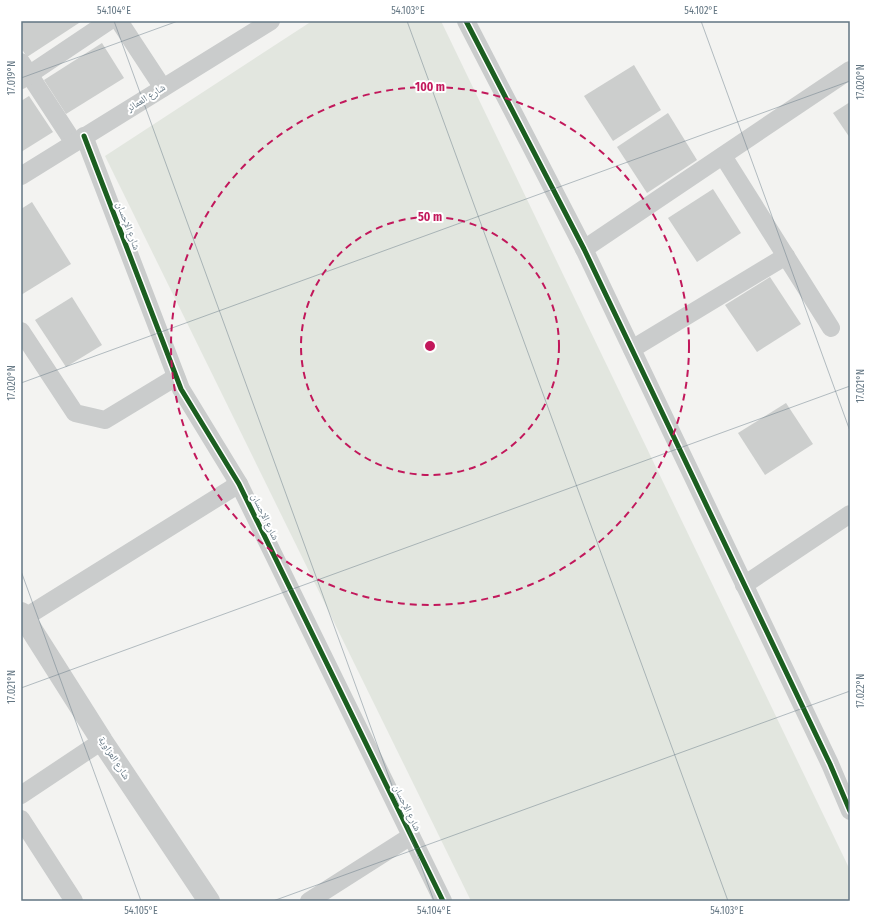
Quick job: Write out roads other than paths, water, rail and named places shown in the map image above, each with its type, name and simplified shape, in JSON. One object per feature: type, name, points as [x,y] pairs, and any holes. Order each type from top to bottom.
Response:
[{"type":"street","points":[[24,72],[109,21]]},
{"type":"street","points":[[119,21],[163,88]]},
{"type":"street","name":"شارع العمائر","points":[[21,176],[271,21]]},
{"type":"street","points":[[466,21],[584,249],[830,764],[850,810]]},
{"type":"street","points":[[584,249],[850,70]]},
{"type":"street","name":"شارع الإحسان","points":[[24,72],[79,140],[181,389],[239,484],[443,901]]},
{"type":"street","points":[[723,156],[831,328]]},
{"type":"street","points":[[632,349],[786,256]]},
{"type":"street","points":[[21,331],[74,413],[105,420],[176,377]]},
{"type":"street","points":[[23,616],[239,484]]},
{"type":"street","points":[[744,585],[850,514]]},
{"type":"street","name":"شارع العزاوية","points":[[23,616],[102,741],[209,901]]},
{"type":"street","points":[[21,795],[102,741]]},
{"type":"street","points":[[21,819],[74,901]]},
{"type":"street","points":[[309,901],[411,836]]}]
